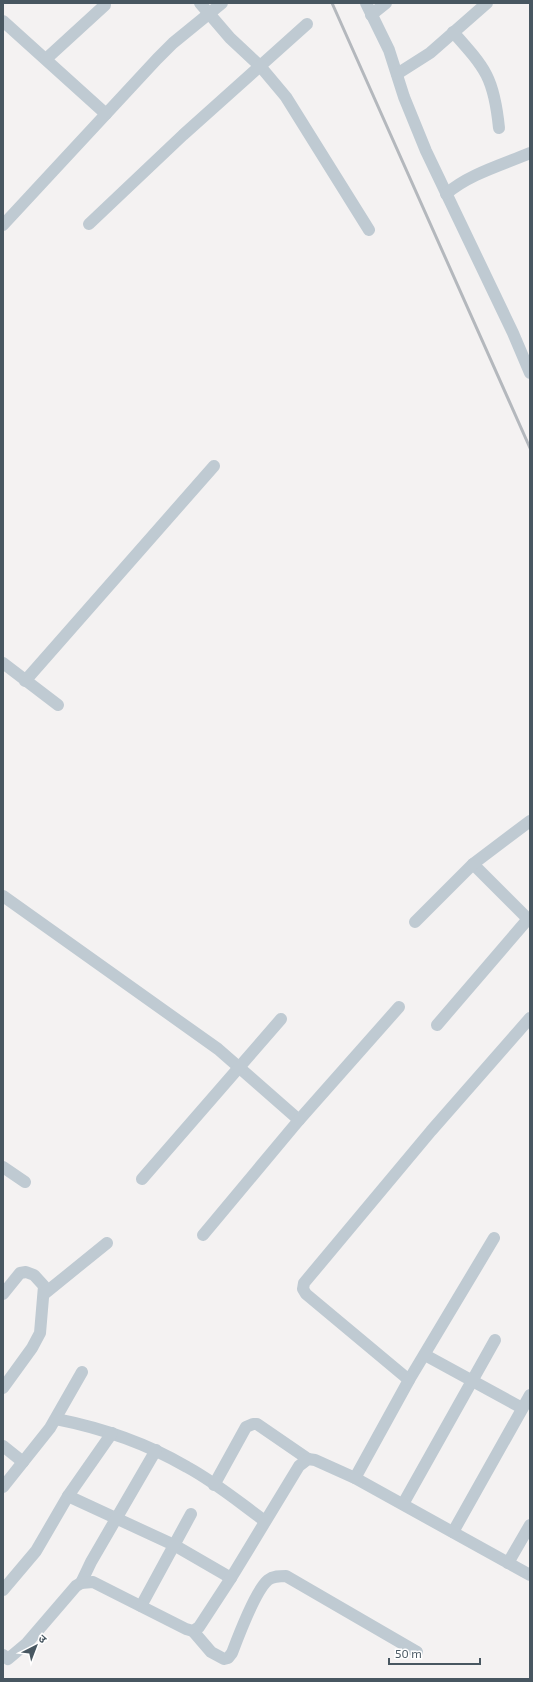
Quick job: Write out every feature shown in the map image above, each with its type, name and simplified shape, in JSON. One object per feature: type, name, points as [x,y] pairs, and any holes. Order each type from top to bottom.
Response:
[{"type":"street","points":[[200,3],[230,38],[260,66],[286,97],[369,230]]},
{"type":"street","points":[[3,225],[168,48],[222,3]]},
{"type":"street","points":[[366,3],[388,50],[404,97],[426,152],[513,333],[530,373]]},
{"type":"street","points":[[371,15],[386,3]]},
{"type":"street","points":[[397,74],[430,53],[487,3]]},
{"type":"street","points":[[46,59],[106,5]]},
{"type":"street","points":[[3,21],[106,114]]},
{"type":"street","points":[[88,224],[182,135],[307,24]]},
{"type":"street","points":[[453,32],[477,59],[490,80],[496,99],[499,128]]},
{"type":"street","points":[[446,194],[454,187],[471,178],[530,153]]},
{"type":"street","points":[[25,681],[214,466]]},
{"type":"street","points":[[3,663],[58,705]]},
{"type":"street","points":[[415,922],[473,864],[530,821]]},
{"type":"street","points":[[437,1025],[529,920],[473,864]]},
{"type":"street","points":[[3,896],[218,1050],[299,1120]]},
{"type":"street","points":[[203,1235],[299,1120],[399,1007]]},
{"type":"street","points":[[409,1380],[306,1294],[303,1289],[304,1283],[431,1131],[530,1018]]},
{"type":"street","points":[[142,1179],[281,1019]]},
{"type":"street","points":[[3,1167],[25,1182]]},
{"type":"street","points":[[355,1478],[409,1380],[494,1238]]},
{"type":"street","points":[[44,1294],[107,1243]]},
{"type":"street","points":[[3,1294],[20,1274],[26,1272],[34,1275],[44,1286],[40,1333],[32,1348],[3,1388]]},
{"type":"street","points":[[403,1504],[495,1340]]},
{"type":"street","points":[[424,1355],[522,1408]]},
{"type":"street","points":[[3,1487],[50,1428],[82,1372]]},
{"type":"street","points":[[453,1532],[530,1395]]},
{"type":"street","points":[[56,1419],[92,1426],[156,1450],[188,1467],[265,1521]]},
{"type":"street","points":[[214,1484],[246,1427],[252,1424],[256,1424],[308,1460]]},
{"type":"street","points":[[3,1590],[36,1551],[68,1496],[112,1433]]},
{"type":"street","points":[[3,1446],[23,1462]]},
{"type":"street","points":[[3,1655],[8,1659],[27,1643],[71,1591],[81,1583],[91,1562],[156,1450]]},
{"type":"street","points":[[193,1631],[202,1622],[231,1578],[299,1466],[308,1460],[315,1460],[355,1478],[530,1576]]},
{"type":"street","points":[[68,1496],[174,1545],[231,1578]]},
{"type":"street","points":[[141,1606],[190,1514]]},
{"type":"street","points":[[508,1563],[530,1525]]},
{"type":"street","points":[[81,1583],[93,1582],[186,1629],[193,1631],[211,1652],[224,1659],[228,1658],[232,1653],[248,1614],[265,1583],[271,1579],[286,1576],[293,1578],[417,1652]]},
{"type":"railway","points":[[332,3],[530,448]]}]
